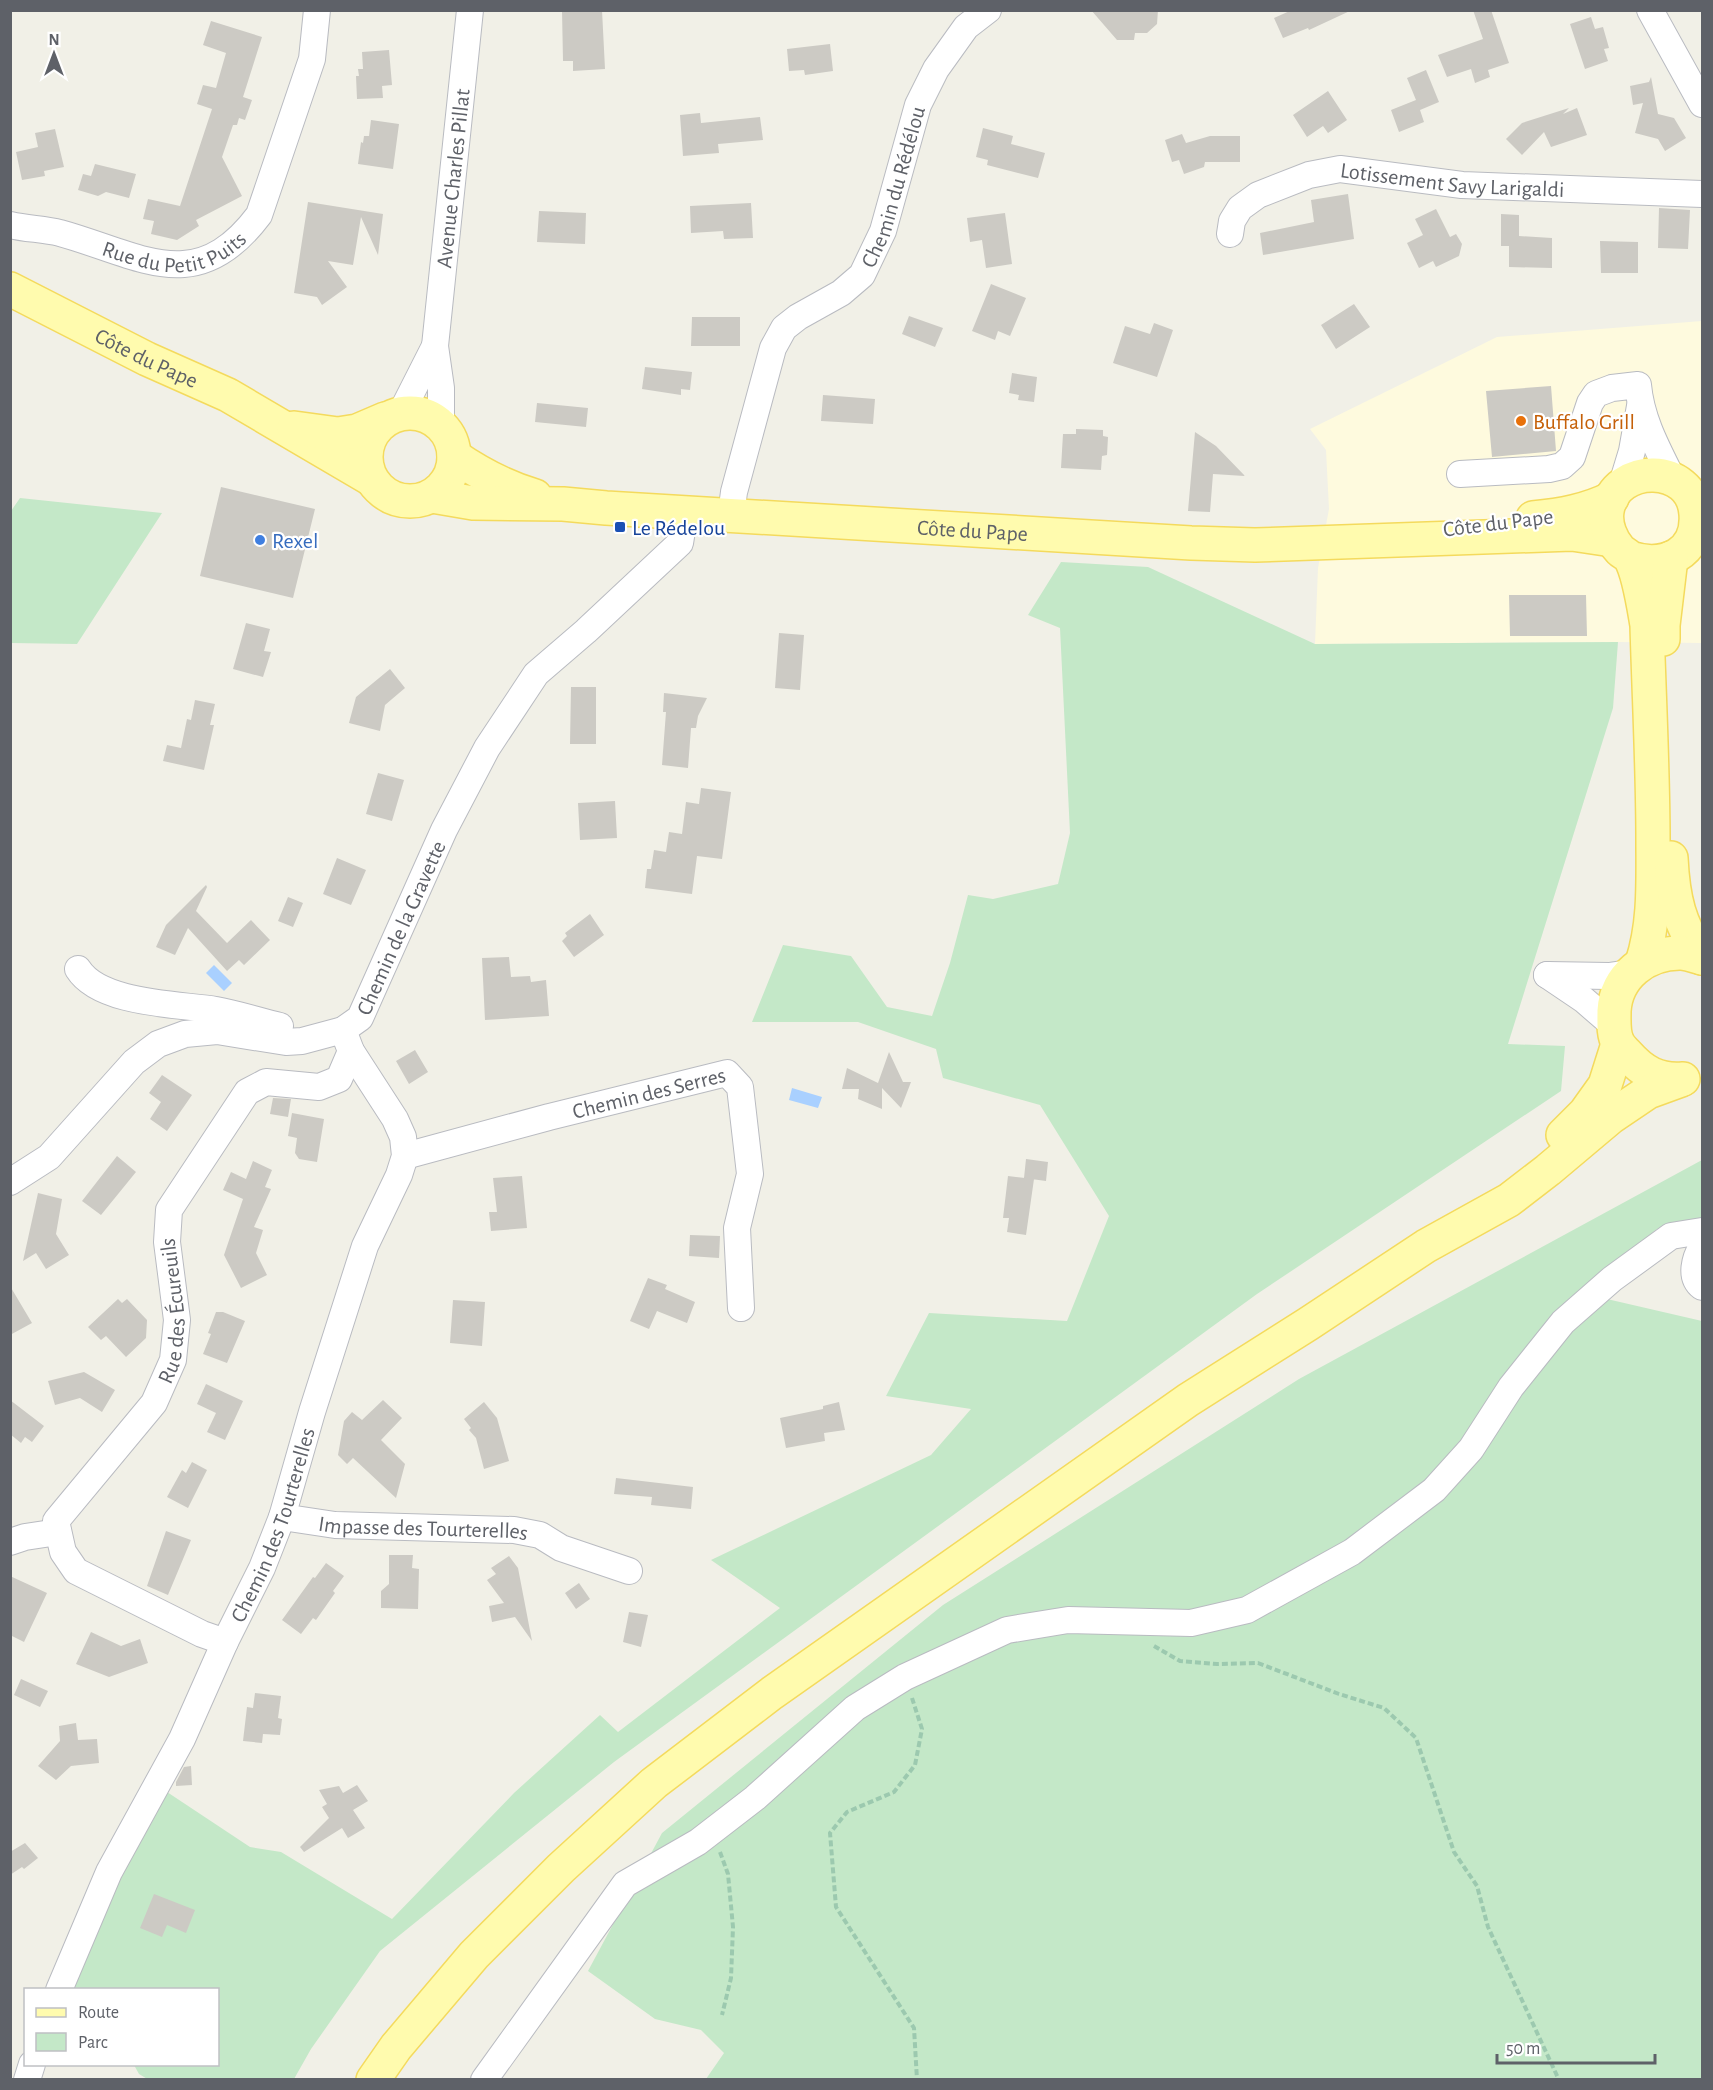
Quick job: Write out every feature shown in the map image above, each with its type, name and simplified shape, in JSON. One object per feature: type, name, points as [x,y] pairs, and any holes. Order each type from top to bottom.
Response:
[{"type":"main road","name":"Côte du Pape","points":[[10,289],[147,358],[228,394],[371,479]]},
{"type":"main road","points":[[415,412],[441,425],[453,444],[454,456],[453,468],[441,488],[432,496],[418,501],[404,501],[379,490],[366,466],[365,450],[375,428],[393,416],[415,412]]},
{"type":"main road","name":"Côte du Pape","points":[[282,426],[338,434],[357,431],[393,416]]},
{"type":"main road","name":"Côte du Pape","points":[[454,456],[481,475],[511,489],[563,504]]},
{"type":"main road","points":[[1188,1400],[1308,1306],[1378,1257],[1493,1192],[1550,1148],[1585,1113],[1605,1085],[1616,1035],[1617,995],[1636,968],[1649,942],[1653,905],[1653,812],[1647,626],[1643,596],[1608,526],[1607,512],[1617,491],[1637,476],[1655,473],[1686,486],[1696,510],[1698,532],[1688,544],[1671,558],[1658,562],[1644,562],[1621,549]]},
{"type":"main road","name":"Côte du Pape","points":[[1383,540],[1432,530],[1571,513],[1596,506],[1617,491]]},
{"type":"main road","name":"Côte du Pape","points":[[432,496],[473,503],[563,504],[1191,543],[1255,545],[1572,534],[1621,549]]},
{"type":"main road","points":[[1671,558],[1662,626],[1672,881],[1678,911],[1690,939],[1702,958]]},
{"type":"main road","points":[[1636,968],[1661,955],[1682,953],[1702,958]]},
{"type":"main road","points":[[1616,1035],[1641,1069],[1660,1078],[1697,1076]]},
{"type":"main road","points":[[373,2079],[396,2047],[474,1955],[561,1868],[654,1783],[772,1693],[1188,1400],[1426,1246],[1509,1200],[1611,1117],[1648,1092],[1697,1076]]},
{"type":"street","name":"Rue du Petit Puits","points":[[10,225],[58,233],[154,264],[184,264],[209,258],[231,247],[247,232],[259,216],[312,59],[317,10]]},
{"type":"street","name":"Avenue Charles Pillat","points":[[441,425],[441,388],[435,346],[470,10]]},
{"type":"street","name":"Chemin du Rédélou","points":[[731,515],[734,492],[773,348],[784,328],[798,317],[841,293],[862,275],[884,231],[918,105],[936,69],[966,27],[988,10]]},
{"type":"street","points":[[1650,10],[1702,104]]},
{"type":"street","name":"Lotissement Savy Larigaldi","points":[[1230,234],[1232,221],[1240,208],[1258,195],[1309,175],[1340,169],[1462,185],[1702,194]]},
{"type":"street","name":"Avenue Charles Pillat","points":[[393,416],[435,346]]},
{"type":"street","points":[[1460,474],[1549,469],[1562,466],[1572,457],[1590,403],[1596,393],[1612,388],[1639,395]]},
{"type":"street","points":[[1639,395],[1655,444],[1686,486]]},
{"type":"street","points":[[1617,491],[1632,451],[1639,395]]},
{"type":"street","name":"Chemin de la Gravette","points":[[10,1182],[50,1157],[134,1062],[158,1044],[185,1034],[217,1031],[286,1042],[347,1041],[360,1018],[441,836],[487,748],[536,674],[586,631],[680,543],[685,512]]},
{"type":"street","points":[[1616,1035],[1584,1000],[1547,975],[1599,976],[1636,968]]},
{"type":"street","points":[[78,969],[83,977],[114,994],[219,1011],[286,1028],[302,1041]]},
{"type":"street","points":[[347,1041],[395,1119],[403,1137],[405,1156]]},
{"type":"street","name":"Rue des Écureuils","points":[[58,1532],[56,1521],[154,1403],[173,1360],[177,1320],[167,1242],[169,1210],[247,1092],[266,1082],[319,1087],[339,1079],[347,1041]]},
{"type":"street","name":"Chemin des Serres","points":[[405,1156],[549,1117],[727,1073],[740,1087],[750,1174],[737,1228],[741,1308]]},
{"type":"street","name":"Chemin des Tourterelles","points":[[59,1988],[109,1872],[182,1739],[225,1642],[262,1568],[282,1517],[312,1412],[365,1246],[390,1196],[405,1156]]},
{"type":"street","points":[[484,2079],[625,1884],[698,1842],[755,1798],[855,1708],[906,1677],[1007,1630],[1068,1620],[1191,1623],[1247,1610],[1352,1552],[1434,1490],[1471,1449],[1511,1387],[1563,1322],[1612,1279],[1671,1236],[1702,1231]]},
{"type":"street","points":[[1702,1246],[1695,1258],[1695,1273],[1702,1287]]},
{"type":"street","name":"Impasse des Tourterelles","points":[[282,1517],[335,1526],[514,1530],[540,1534],[561,1548],[629,1570]]},
{"type":"street","points":[[10,1542],[25,1537],[58,1532],[63,1552],[76,1570],[202,1634],[225,1642]]},
{"type":"path","points":[[1151,1644],[1180,1661],[1217,1664],[1258,1663],[1339,1694],[1384,1708],[1416,1738],[1454,1852],[1477,1886],[1488,1927],[1559,2079]]},
{"type":"path","points":[[906,1677],[922,1729],[915,1765],[894,1792],[847,1812],[830,1833],[836,1907],[915,2028],[916,2079]]},
{"type":"path","points":[[712,1831],[728,1874],[733,1927],[731,1978],[722,2016]]},
{"type":"shaded area","points":[[1702,321],[1702,643],[1315,644],[1318,568],[1329,509],[1326,450],[1310,429],[1497,337]]},
{"type":"green space","points":[[20,498],[162,513],[77,644],[11,643],[11,511]]},
{"type":"green space","points":[[1061,562],[1148,567],[1315,644],[1618,642],[1613,708],[1508,1044],[1565,1046],[1561,1091],[1257,1294],[614,1762],[380,1951],[311,2049],[294,2079],[149,2080],[139,2074],[135,2066],[219,2066],[219,1988],[70,1988],[114,1874],[161,1788],[250,1847],[281,1852],[392,1919],[514,1793],[600,1715],[618,1732],[780,1608],[711,1560],[931,1455],[971,1409],[886,1396],[929,1313],[1067,1321],[1109,1216],[1040,1105],[943,1078],[936,1049],[858,1022],[752,1022],[783,945],[851,956],[887,1007],[932,1016],[950,963],[968,895],[993,899],[1058,884],[1070,833],[1060,628],[1028,615]]},
{"type":"green space","points":[[1702,1160],[1702,1218],[1657,1229],[1581,1293],[1702,1321],[1702,2079],[706,2079],[724,2053],[701,2030],[655,2019],[588,1971],[662,1833],[943,1605],[1299,1379]]},
{"type":"water","points":[[214,965],[232,983],[224,991],[206,973]]},
{"type":"water","points":[[792,1088],[822,1097],[818,1108],[789,1100]]},
{"type":"building","points":[[562,10],[602,10],[605,69],[573,71],[573,61],[563,61]]},
{"type":"building","points":[[1091,10],[1158,10],[1157,24],[1147,33],[1135,33],[1134,40],[1117,40]]},
{"type":"building","points":[[1292,10],[1352,10],[1309,30],[1308,28],[1283,38],[1274,18]]},
{"type":"building","points":[[1473,10],[1491,10],[1509,63],[1488,70],[1490,77],[1475,83],[1471,69],[1447,77],[1438,55],[1483,39]]},
{"type":"building","points":[[1591,17],[1595,29],[1603,27],[1609,48],[1604,49],[1608,61],[1585,69],[1570,24]]},
{"type":"building","points":[[211,21],[262,37],[243,97],[252,100],[245,120],[239,118],[237,125],[233,125],[222,157],[242,196],[196,220],[199,226],[177,240],[151,234],[154,221],[143,219],[148,199],[180,206],[212,109],[197,104],[203,85],[216,88],[226,53],[203,45]]},
{"type":"building","points":[[830,44],[833,71],[805,75],[804,70],[789,71],[787,49]]},
{"type":"building","points":[[389,50],[392,85],[382,86],[383,98],[357,99],[356,76],[359,76],[358,69],[363,69],[362,52]]},
{"type":"building","points":[[1426,70],[1439,102],[1420,110],[1424,122],[1399,132],[1391,110],[1416,100],[1407,78]]},
{"type":"building","points":[[1651,77],[1658,114],[1674,118],[1686,138],[1665,151],[1658,139],[1635,133],[1643,103],[1633,105],[1630,86],[1649,82]]},
{"type":"building","points":[[1328,91],[1347,120],[1328,133],[1323,126],[1307,137],[1293,115]]},
{"type":"building","points":[[1569,108],[1563,114],[1577,108],[1587,135],[1551,147],[1544,132],[1522,155],[1506,139],[1522,123]]},
{"type":"building","points":[[700,113],[701,123],[760,117],[763,140],[718,144],[719,153],[683,156],[680,115]]},
{"type":"building","points":[[371,120],[399,124],[393,169],[358,164],[361,142],[363,143],[364,136],[369,136]]},
{"type":"building","points":[[983,128],[1013,136],[1011,144],[1045,153],[1038,178],[987,165],[988,160],[976,157]]},
{"type":"building","points":[[55,129],[64,167],[44,171],[45,176],[22,180],[16,152],[38,147],[35,133]]},
{"type":"building","points":[[1182,134],[1186,143],[1210,136],[1240,136],[1240,162],[1205,162],[1204,167],[1184,174],[1179,160],[1172,162],[1165,140]]},
{"type":"building","points":[[95,164],[136,174],[129,198],[106,192],[98,196],[78,190],[83,174],[91,176]]},
{"type":"building","points":[[1348,194],[1354,239],[1263,255],[1260,233],[1314,222],[1311,200]]},
{"type":"building","points":[[308,202],[383,214],[378,255],[361,217],[353,265],[328,261],[347,287],[322,305],[317,297],[294,293]]},
{"type":"building","points":[[751,203],[753,238],[724,239],[723,231],[691,233],[690,206]]},
{"type":"building","points":[[1659,208],[1690,210],[1688,249],[1658,248]]},
{"type":"building","points":[[1436,209],[1450,237],[1456,234],[1462,244],[1459,256],[1436,267],[1433,261],[1419,268],[1407,243],[1423,235],[1415,219]]},
{"type":"building","points":[[539,211],[586,213],[585,244],[537,242]]},
{"type":"building","points":[[1005,213],[1012,264],[986,268],[982,240],[970,242],[967,218]]},
{"type":"building","points":[[1501,214],[1519,215],[1519,236],[1552,238],[1552,268],[1509,267],[1509,246],[1501,246]]},
{"type":"building","points":[[1600,241],[1638,242],[1638,273],[1601,273]]},
{"type":"building","points":[[991,284],[1026,298],[1010,336],[998,331],[995,340],[972,331]]},
{"type":"building","points":[[1354,304],[1370,327],[1336,349],[1321,325]]},
{"type":"building","points":[[909,316],[943,328],[935,347],[902,334]]},
{"type":"building","points":[[692,317],[740,317],[740,346],[691,346]]},
{"type":"building","points":[[1154,323],[1173,330],[1157,377],[1113,363],[1125,326],[1150,334]]},
{"type":"building","points":[[645,367],[692,372],[690,390],[681,389],[681,395],[642,389]]},
{"type":"building","points":[[1012,373],[1037,377],[1034,402],[1018,400],[1019,395],[1009,393]]},
{"type":"building","name":"Buffalo Grill","points":[[1551,386],[1556,451],[1492,457],[1486,391]]},
{"type":"building","points":[[823,395],[875,399],[873,424],[821,421]]},
{"type":"building","points":[[537,403],[588,408],[586,427],[535,422]]},
{"type":"building","points":[[1076,429],[1103,430],[1103,436],[1108,437],[1107,455],[1102,456],[1101,470],[1061,468],[1063,434],[1076,434]]},
{"type":"building","points":[[1195,432],[1216,446],[1245,476],[1213,474],[1210,512],[1188,511]]},
{"type":"building","points":[[221,487],[315,509],[293,598],[200,576]]},
{"type":"building","points":[[1509,595],[1586,595],[1587,636],[1510,636]]},
{"type":"building","points":[[246,623],[270,629],[264,651],[271,652],[263,677],[233,669]]},
{"type":"building","points":[[779,633],[804,635],[800,690],[775,688]]},
{"type":"building","points":[[390,669],[405,688],[385,705],[380,731],[349,723],[356,697]]},
{"type":"building","points":[[571,687],[596,687],[596,744],[570,744]]},
{"type":"building","points":[[664,693],[707,698],[698,716],[696,728],[691,728],[688,768],[662,765],[666,712],[663,712]]},
{"type":"building","points":[[195,700],[215,704],[210,725],[214,725],[204,770],[163,761],[167,745],[181,748],[187,719],[191,720]]},
{"type":"building","points":[[378,773],[404,780],[392,821],[366,814]]},
{"type":"building","points":[[701,788],[731,792],[722,859],[697,856],[692,894],[645,888],[647,869],[651,869],[654,850],[666,852],[669,832],[682,834],[686,802],[699,804]]},
{"type":"building","points":[[615,801],[617,838],[580,840],[578,803]]},
{"type":"building","points":[[337,858],[366,870],[351,905],[323,894]]},
{"type":"building","points":[[206,885],[196,911],[227,943],[251,920],[270,940],[244,965],[239,960],[227,971],[188,928],[175,955],[156,947],[166,925]]},
{"type":"building","points":[[288,897],[303,903],[293,927],[278,921]]},
{"type":"building","points":[[590,914],[604,935],[574,957],[562,941],[567,936],[565,933]]},
{"type":"building","points":[[509,957],[511,977],[530,976],[531,982],[546,980],[549,1016],[485,1020],[482,958]]},
{"type":"building","points":[[415,1050],[428,1072],[409,1084],[396,1061]]},
{"type":"building","points":[[889,1052],[903,1082],[911,1082],[901,1108],[882,1088],[882,1109],[858,1099],[859,1089],[842,1089],[847,1068],[878,1083]]},
{"type":"building","points":[[162,1075],[192,1095],[167,1131],[150,1119],[161,1102],[149,1093]]},
{"type":"building","points":[[273,1098],[291,1099],[288,1117],[270,1114]]},
{"type":"building","points":[[292,1113],[324,1119],[317,1162],[299,1159],[295,1153],[297,1138],[288,1136]]},
{"type":"building","points":[[117,1156],[136,1172],[101,1215],[82,1201]]},
{"type":"building","points":[[1026,1159],[1048,1162],[1046,1181],[1024,1178]]},
{"type":"building","points":[[253,1161],[272,1170],[265,1187],[271,1189],[254,1227],[263,1230],[256,1253],[267,1275],[241,1288],[224,1255],[243,1199],[223,1190],[231,1172],[246,1179]]},
{"type":"building","points":[[522,1176],[527,1228],[491,1231],[489,1212],[497,1212],[493,1178]]},
{"type":"building","points":[[1008,1176],[1034,1179],[1026,1235],[1007,1232],[1009,1218],[1003,1218]]},
{"type":"building","points":[[38,1193],[62,1199],[56,1234],[69,1255],[46,1269],[36,1253],[23,1261]]},
{"type":"building","points":[[690,1235],[720,1236],[719,1258],[689,1256]]},
{"type":"building","points":[[648,1278],[667,1285],[665,1289],[695,1302],[687,1323],[657,1311],[649,1329],[630,1321]]},
{"type":"building","points":[[10,1286],[32,1323],[10,1335]]},
{"type":"building","points":[[118,1299],[122,1303],[127,1299],[147,1320],[146,1338],[126,1357],[106,1336],[101,1340],[88,1327]]},
{"type":"building","points":[[453,1300],[485,1302],[482,1346],[450,1343]]},
{"type":"building","points":[[216,1312],[223,1312],[245,1321],[227,1363],[203,1354]]},
{"type":"building","points":[[84,1372],[115,1390],[102,1412],[80,1398],[55,1405],[48,1381]]},
{"type":"building","points":[[206,1384],[243,1401],[225,1440],[207,1432],[216,1413],[197,1404]]},
{"type":"building","points":[[10,1400],[44,1426],[32,1442],[25,1437],[21,1443],[10,1434]]},
{"type":"building","points":[[383,1400],[402,1418],[381,1440],[405,1464],[396,1498],[353,1458],[347,1464],[338,1455],[344,1421],[352,1412],[362,1420]]},
{"type":"building","points":[[484,1402],[497,1418],[509,1461],[484,1469],[476,1438],[464,1419]]},
{"type":"building","points":[[839,1402],[845,1430],[824,1433],[825,1441],[786,1448],[780,1418],[823,1409],[823,1406]]},
{"type":"building","points":[[192,1462],[207,1470],[188,1508],[167,1497],[182,1470],[186,1473]]},
{"type":"building","points":[[616,1478],[693,1487],[691,1509],[651,1505],[652,1497],[614,1494]]},
{"type":"building","points":[[166,1531],[191,1540],[168,1595],[147,1586]]},
{"type":"building","points":[[389,1555],[413,1555],[412,1568],[419,1569],[418,1609],[381,1608],[381,1591],[389,1584]]},
{"type":"building","points":[[509,1556],[518,1568],[532,1641],[515,1617],[492,1622],[489,1606],[504,1603],[487,1580],[496,1574],[491,1568]]},
{"type":"building","points":[[326,1563],[344,1576],[316,1620],[313,1618],[301,1634],[282,1620]]},
{"type":"building","points":[[10,1576],[47,1593],[24,1642],[10,1635]]},
{"type":"building","points":[[579,1583],[590,1599],[576,1609],[565,1593]]},
{"type":"building","points":[[629,1612],[648,1615],[641,1647],[623,1642]]},
{"type":"building","points":[[91,1632],[121,1646],[140,1639],[148,1663],[109,1677],[76,1664]]},
{"type":"building","points":[[21,1679],[48,1691],[40,1707],[14,1695]]},
{"type":"building","points":[[255,1693],[281,1696],[278,1718],[282,1719],[280,1735],[263,1734],[262,1743],[243,1741],[247,1707],[253,1708]]},
{"type":"building","points":[[76,1723],[78,1740],[97,1739],[99,1763],[71,1766],[56,1780],[38,1766],[60,1741],[59,1726]]},
{"type":"building","points":[[191,1766],[192,1785],[176,1786],[184,1767]]},
{"type":"building","points":[[357,1785],[368,1801],[353,1810],[365,1828],[348,1838],[342,1828],[304,1852],[300,1847],[329,1818],[322,1807],[327,1804],[319,1790],[339,1786],[343,1793]]},
{"type":"building","points":[[25,1843],[38,1858],[24,1869],[22,1867],[10,1875],[10,1852]]},
{"type":"building","points":[[154,1894],[195,1910],[186,1933],[167,1925],[162,1937],[140,1928]]},
{"type":"place","name":"Buffalo Grill","points":[[1521,421]]},
{"type":"place","name":"Le Rédelou","points":[[620,527]]},
{"type":"place","name":"Rexel","points":[[260,540]]}]
